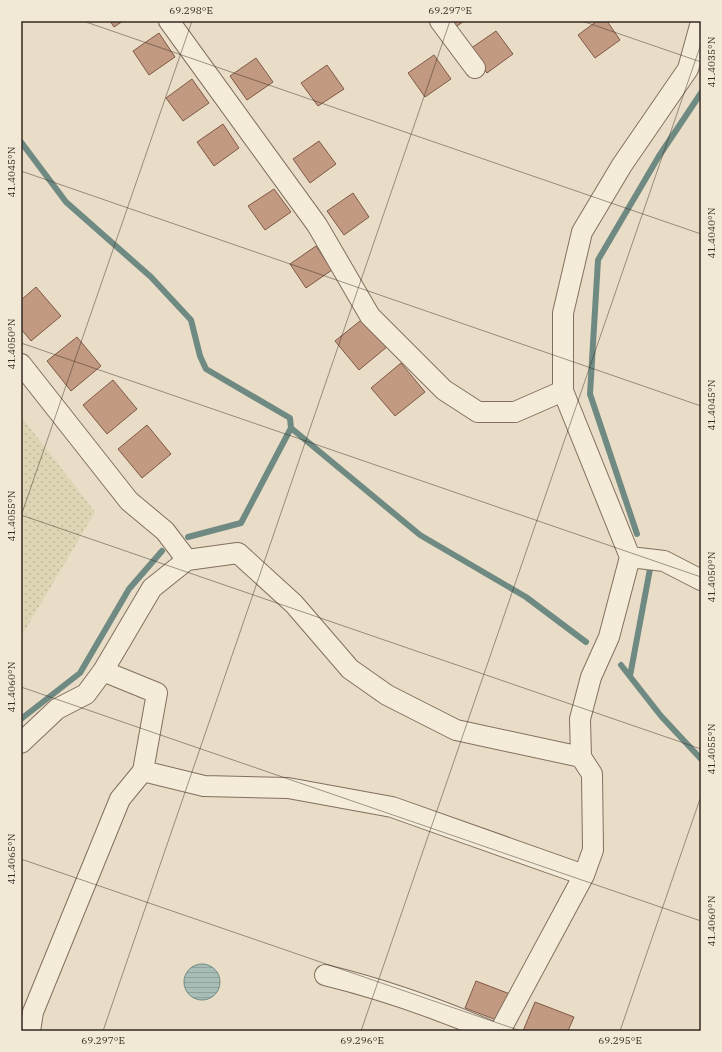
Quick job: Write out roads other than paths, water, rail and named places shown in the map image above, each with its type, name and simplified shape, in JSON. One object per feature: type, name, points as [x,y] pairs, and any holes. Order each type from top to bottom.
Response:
[{"type":"street","points":[[169,21],[317,225],[370,316],[444,390],[478,412],[514,412],[563,391]]},
{"type":"street","points":[[440,21],[475,68]]},
{"type":"street","points":[[500,1031],[584,875],[593,850],[592,774],[581,756],[580,718],[591,677],[609,637],[630,557],[563,391],[563,313],[582,232],[622,165],[688,69],[701,22]]},
{"type":"street","points":[[21,364],[129,501],[165,530],[187,560]]},
{"type":"street","points":[[21,743],[57,709],[86,694],[103,671],[152,588],[187,560],[238,553],[294,604],[350,669],[387,695],[456,730],[581,756]]},
{"type":"street","points":[[630,557],[664,560],[701,580]]},
{"type":"street","points":[[30,1031],[33,1012],[120,799],[143,771],[157,693],[103,671]]},
{"type":"street","points":[[143,771],[204,786],[288,788],[392,807],[584,875]]},
{"type":"street","points":[[325,975],[383,990],[449,1013],[490,1031]]},
{"type":"water","points":[[202,964],[215,969],[220,982],[215,995],[202,1000],[189,995],[184,982],[189,969]]},
{"type":"waterway","points":[[637,534],[590,394],[598,260],[659,156],[701,93]]},
{"type":"waterway","points":[[21,142],[66,202],[151,277],[191,320],[200,356],[206,369],[290,418],[291,428],[241,523],[188,537]]},
{"type":"waterway","points":[[291,428],[420,535],[526,597],[586,642]]},
{"type":"waterway","points":[[21,719],[80,673],[129,589],[162,551]]},
{"type":"waterway","points":[[630,676],[650,569]]},
{"type":"waterway","points":[[621,665],[661,716],[701,759]]}]
